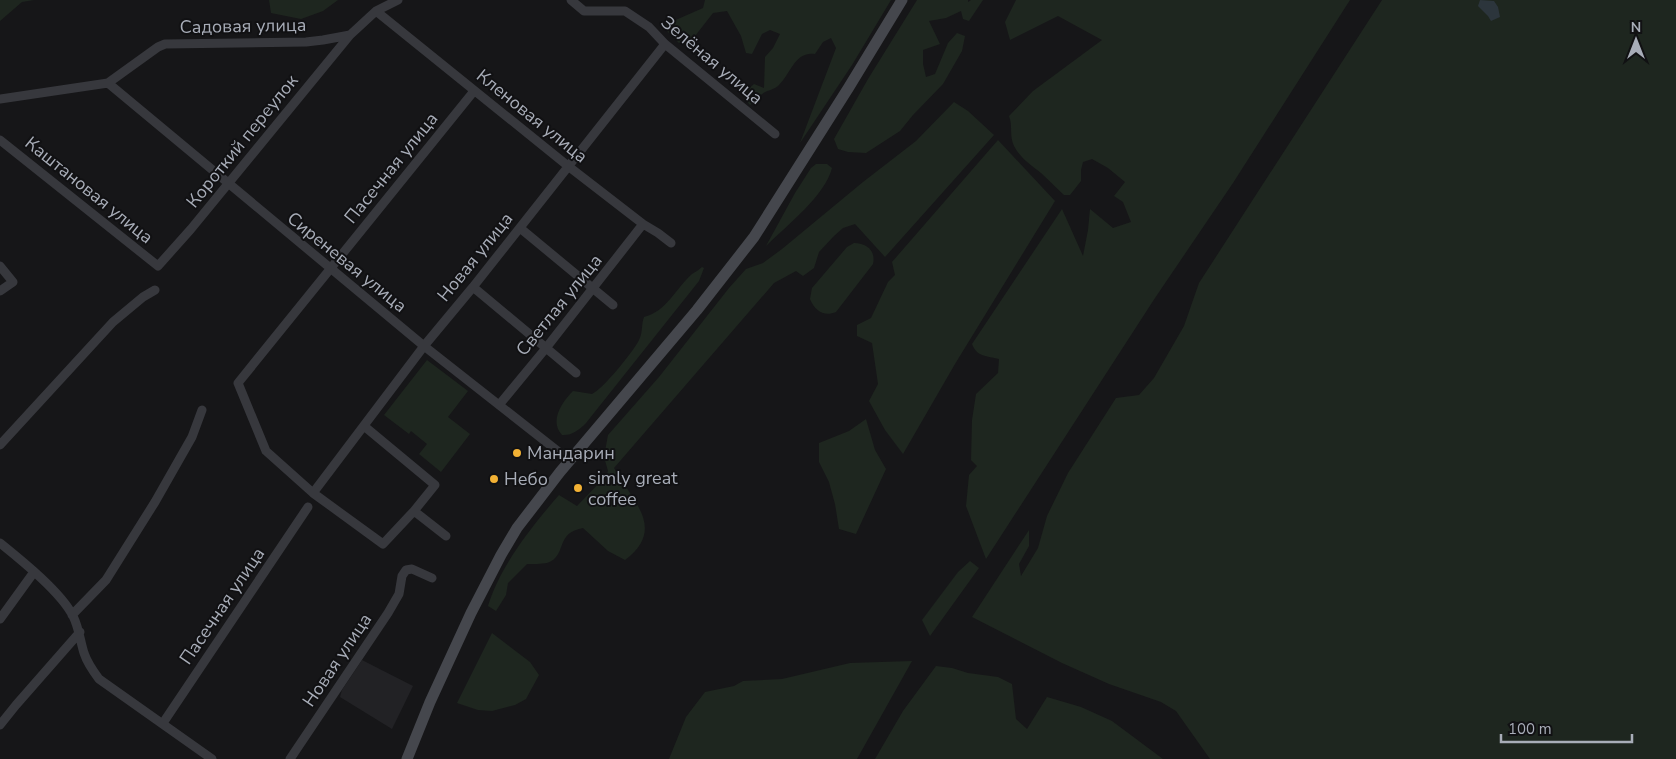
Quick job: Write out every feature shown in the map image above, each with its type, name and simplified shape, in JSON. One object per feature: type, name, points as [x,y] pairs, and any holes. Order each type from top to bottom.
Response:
[{"type":"main road","points":[[407,759],[430,702],[474,608],[517,528],[569,460],[686,323],[754,236],[850,88],[902,0]]},
{"type":"street","points":[[350,35],[376,11],[398,0]]},
{"type":"street","name":"Зелёная улица","points":[[571,0],[584,11],[625,11],[649,27],[665,44],[775,134]]},
{"type":"street","name":"Кленовая улица","points":[[376,11],[568,166],[643,224],[671,243]]},
{"type":"street","name":"Садовая улица","points":[[0,99],[108,83],[165,44],[306,42],[350,35]]},
{"type":"street","name":"Короткий переулок","points":[[158,266],[350,35]]},
{"type":"street","name":"Новая улица","points":[[313,493],[424,346],[665,44]]},
{"type":"street","name":"Сиреневая улица","points":[[108,83],[424,346],[569,460]]},
{"type":"street","name":"Пасечная улица","points":[[313,493],[266,451],[238,383],[474,91]]},
{"type":"street","name":"Каштановая улица","points":[[0,140],[158,266]]},
{"type":"street","name":"Светлая улица","points":[[499,405],[643,224]]},
{"type":"street","points":[[520,228],[612,305]]},
{"type":"street","points":[[0,266],[13,282],[0,291]]},
{"type":"street","points":[[473,287],[576,373]]},
{"type":"street","points":[[0,445],[113,322],[143,297],[155,290]]},
{"type":"street","points":[[72,614],[106,580],[150,510],[192,437],[202,410]]},
{"type":"street","points":[[313,493],[383,544],[414,511],[435,484],[364,426]]},
{"type":"street","name":"Пасечная улица","points":[[163,723],[308,508]]},
{"type":"street","points":[[414,511],[446,536]]},
{"type":"street","points":[[0,543],[34,572],[64,602],[80,632],[84,653],[99,680],[212,759]]},
{"type":"street","name":"Новая улица","points":[[290,759],[388,613],[399,594],[402,576],[406,570],[412,569],[432,578]]},
{"type":"street","points":[[0,619],[34,572]]},
{"type":"street","points":[[0,725],[16,704],[80,632]]},
{"type":"shaded area","points":[[0,0],[34,0],[22,2],[0,21]]},
{"type":"shaded area","points":[[269,0],[338,0],[323,11],[301,19],[271,13]]},
{"type":"shaded area","points":[[705,0],[891,0],[852,65],[800,143],[836,48],[831,38],[823,42],[815,54],[808,54],[798,59],[779,85],[762,94],[750,105],[744,98],[746,91],[754,84],[764,88],[765,57],[773,48],[780,34],[770,30],[762,34],[752,54],[746,53],[741,36],[727,11],[713,13],[688,45],[679,43],[662,26],[703,8]]},
{"type":"shaded area","points":[[917,0],[968,0],[968,2],[971,0],[983,0],[969,21],[963,19],[961,11],[946,18],[929,21],[940,44],[923,50],[923,64],[926,77],[935,74],[948,43],[957,33],[965,36],[962,51],[943,84],[900,131],[866,153],[848,152],[838,149],[834,139],[868,79]]},
{"type":"shaded area","points":[[1016,0],[1350,0],[1233,183],[1155,298],[986,559],[966,506],[969,475],[977,466],[971,460],[972,420],[976,394],[998,373],[999,359],[980,354],[972,344],[1062,209],[1083,256],[1090,209],[1113,228],[1131,222],[1123,202],[1114,196],[1125,182],[1108,168],[1092,159],[1083,162],[1081,181],[1070,195],[1064,195],[1016,150],[1009,116],[1033,91],[1102,40],[1058,16],[1010,40],[1005,22]]},
{"type":"shaded area","points":[[1382,0],[1676,0],[1676,759],[1210,759],[1176,711],[1161,702],[1109,684],[1062,663],[972,617],[1029,530],[1029,546],[1019,564],[1021,576],[1038,548],[1047,516],[1068,473],[1116,398],[1139,395],[1154,378],[1184,326],[1199,283]]},
{"type":"shaded area","points":[[1480,0],[1494,1],[1498,7],[1500,17],[1491,21],[1478,6]]},
{"type":"shaded area","points":[[954,102],[968,111],[994,135],[885,257],[855,224],[843,228],[819,252],[814,268],[803,276],[796,271],[774,283],[614,468],[642,514],[645,526],[644,537],[637,548],[625,560],[608,551],[583,528],[574,531],[564,539],[553,560],[547,563],[527,564],[508,583],[506,595],[496,611],[488,606],[500,576],[509,561],[528,533],[559,495],[577,506],[606,476],[608,471],[604,457],[608,435],[659,377],[746,269],[763,263],[782,249],[916,141]]},
{"type":"shaded area","points":[[998,140],[1055,201],[955,364],[903,454],[885,430],[869,401],[878,384],[872,343],[857,336],[857,325],[871,318],[888,282],[895,275],[892,262]]},
{"type":"shaded area","points":[[816,164],[827,164],[832,168],[822,189],[804,210],[766,246],[795,193],[811,168]]},
{"type":"shaded area","points":[[854,243],[867,246],[873,255],[873,264],[836,312],[828,314],[820,312],[814,307],[810,299],[812,288],[847,247]]},
{"type":"shaded area","points":[[702,267],[704,268],[699,281],[586,423],[569,435],[562,435],[558,430],[558,412],[569,395],[573,391],[592,394],[597,391],[631,353],[641,335],[644,317],[665,305],[686,280]]},
{"type":"shaded area","points":[[427,360],[468,391],[448,417],[470,434],[441,472],[419,454],[427,444],[411,431],[409,434],[384,415]]},
{"type":"shaded area","points":[[866,419],[875,450],[886,469],[856,534],[839,529],[829,482],[819,462],[819,443],[849,431]]},
{"type":"shaded area","points":[[970,561],[979,568],[930,636],[922,620],[958,572]]},
{"type":"shaded area","points":[[492,633],[530,662],[539,675],[526,699],[515,705],[492,711],[478,710],[457,703]]},
{"type":"shaded area","points":[[362,660],[413,686],[392,729],[340,697],[342,690]]},
{"type":"shaded area","points":[[912,661],[857,759],[669,759],[686,717],[705,692],[734,686],[743,681],[782,679],[850,663]]},
{"type":"shaded area","points":[[936,666],[998,677],[1012,684],[1016,719],[1027,729],[1047,697],[1081,707],[1112,721],[1163,759],[875,759],[903,711]]},
{"type":"place","name":"Мандарин","points":[[517,453]]},
{"type":"place","name":"Небо","points":[[494,479]]},
{"type":"place","name":"simly great coffee","points":[[578,488]]}]
